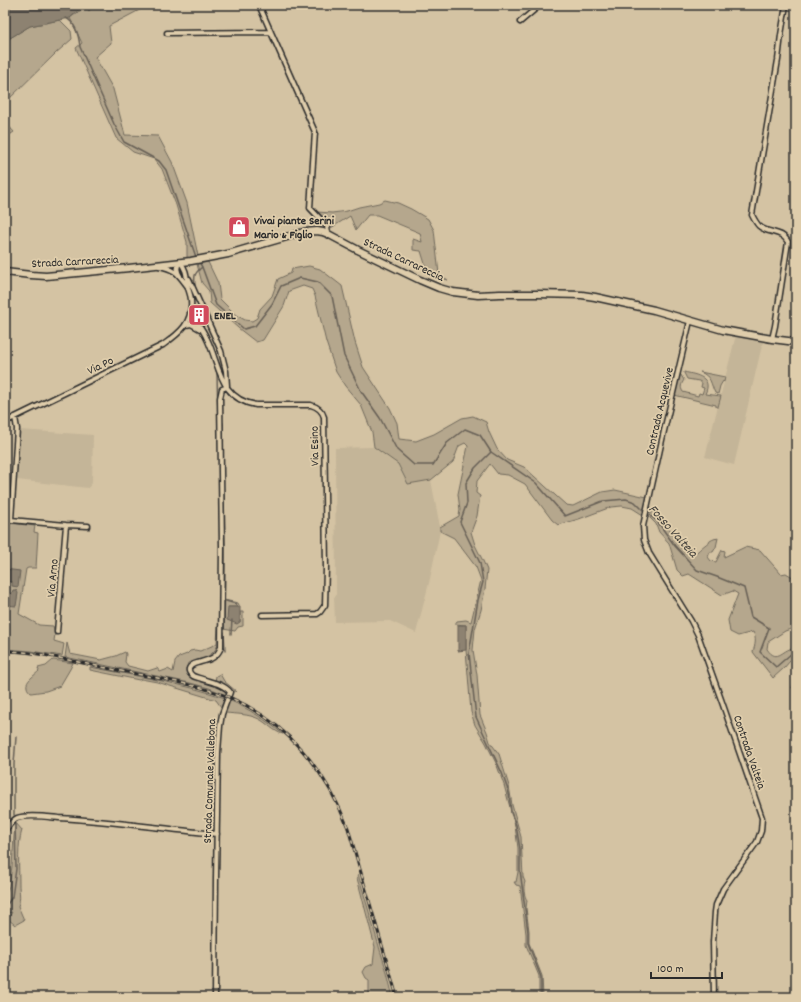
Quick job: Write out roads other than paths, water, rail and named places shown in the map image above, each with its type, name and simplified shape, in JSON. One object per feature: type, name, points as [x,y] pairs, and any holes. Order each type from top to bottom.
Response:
[{"type":"main road","name":"Strada Carrareccia","points":[[5,272],[46,276],[192,261],[228,254],[304,232],[317,231],[328,234],[420,280],[453,292],[478,295],[582,295],[654,310],[730,332],[796,342]]},
{"type":"street","points":[[259,5],[314,132],[310,208],[327,226],[328,234]]},
{"type":"street","points":[[520,22],[540,5]]},
{"type":"street","points":[[772,339],[788,242],[783,235],[766,230],[759,226],[755,222],[752,215],[786,5]]},
{"type":"street","points":[[167,33],[271,32]]},
{"type":"street","points":[[192,261],[187,268],[186,273],[191,300],[190,312],[207,338],[221,378],[227,387]]},
{"type":"street","points":[[180,262],[221,351],[226,371],[227,387]]},
{"type":"street","points":[[180,262],[177,270],[188,287]]},
{"type":"street","points":[[153,266],[170,269],[180,276]]},
{"type":"street","points":[[190,312],[196,308],[202,310]]},
{"type":"street","name":"Via Po","points":[[5,422],[163,345],[180,332],[186,325],[190,312]]},
{"type":"street","name":"Contrada Acquevive","points":[[645,518],[690,321]]},
{"type":"street","points":[[186,325],[191,324],[202,330]]},
{"type":"street","name":"Strada Comunale Vallebona","points":[[215,997],[217,808],[220,726],[223,708],[230,692],[220,686],[192,675],[189,668],[192,665],[216,656],[221,647],[222,546],[220,398],[222,389],[227,387]]},
{"type":"street","name":"Via Esino","points":[[227,387],[238,399],[248,404],[311,405],[321,410],[324,417],[325,604],[317,614],[262,615]]},
{"type":"street","points":[[11,520],[17,429],[15,417]]},
{"type":"street","name":"Contrada Valteia","points":[[645,518],[643,526],[644,540],[649,553],[698,635],[762,818],[762,831],[757,842],[723,889],[716,905],[713,942],[714,997]]},
{"type":"street","points":[[5,521],[11,520],[88,526]]},
{"type":"street","name":"Via Arno","points":[[57,632],[66,525]]},
{"type":"street","points":[[5,831],[14,819],[21,817],[41,817],[217,834]]},
{"type":"waterway","points":[[66,18],[75,27],[80,47],[114,124],[124,142],[159,161],[166,170],[196,257]]},
{"type":"waterway","points":[[199,262],[216,305],[244,329],[255,326],[272,304],[281,286],[300,278],[318,282],[332,296],[344,356],[361,391],[380,418],[397,450],[414,465],[433,465],[447,443],[465,429],[480,435],[491,452],[475,468],[466,483],[467,503],[460,522],[480,563],[483,582],[478,600],[469,653],[476,717],[502,773],[509,793],[511,813],[516,825],[520,849],[520,870],[528,943],[541,977],[541,997]]},
{"type":"waterway","points":[[195,286],[195,275],[202,267]]},
{"type":"waterway","points":[[215,365],[217,373],[218,418]]},
{"type":"waterway","points":[[223,423],[223,486]]},
{"type":"waterway","name":"Fosso Valteia","points":[[491,452],[536,483],[565,516],[603,501],[626,499],[635,502],[657,521],[675,546],[697,570],[744,588],[751,617],[769,628],[760,652],[776,667],[792,653],[796,655]]},
{"type":"waterway","points":[[224,491],[224,629]]},
{"type":"waterway","points":[[226,601],[236,604],[237,607]]},
{"type":"waterway","points":[[231,634],[232,620]]},
{"type":"waterway","points":[[224,632],[225,651]]},
{"type":"waterway","points":[[14,815],[14,764],[16,737]]},
{"type":"waterway","points":[[5,905],[12,897],[16,869],[15,821]]},
{"type":"railway","points":[[5,651],[46,655],[203,688],[231,698],[251,708],[287,735],[303,751],[316,768],[339,807],[348,828],[397,997]]},
{"type":"place","name":"Vivai piante Serini Mario & Figlio","points":[[239,227]]},
{"type":"place","name":"ENEL","points":[[199,315]]}]
